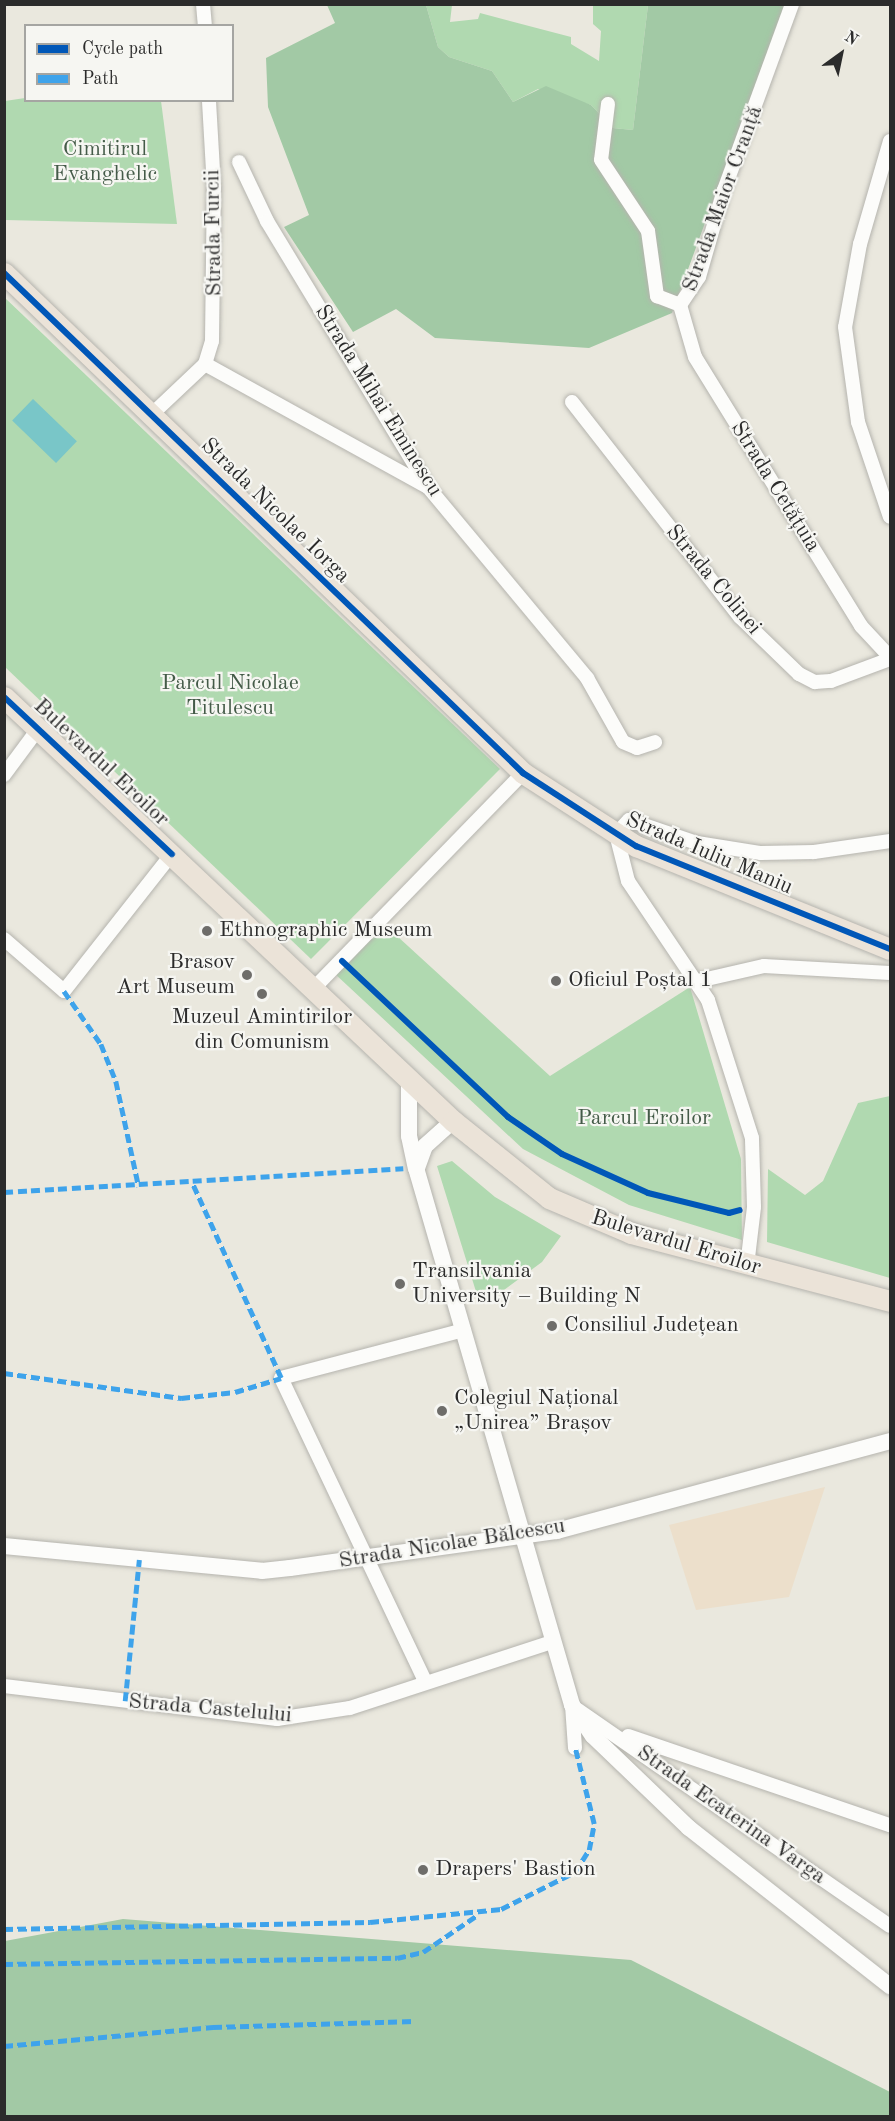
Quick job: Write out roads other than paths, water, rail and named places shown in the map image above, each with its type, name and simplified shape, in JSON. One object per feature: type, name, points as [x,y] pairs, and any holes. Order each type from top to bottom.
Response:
[{"type":"main road","name":"Strada Nicolae Iorga","points":[[4,273],[149,417],[523,773]]},
{"type":"main road","name":"Bulevardul Eroilor","points":[[4,697],[453,1121],[549,1198],[631,1233],[747,1266],[891,1301]]},
{"type":"main road","name":"Strada Iuliu Maniu","points":[[523,773],[616,834],[891,949]]},
{"type":"street","points":[[203,4],[205,24]]},
{"type":"street","name":"Strada Maior Cranță","points":[[608,104],[601,160],[648,231],[657,296],[680,305],[699,277],[724,190],[792,4]]},
{"type":"street","name":"Strada Furcii","points":[[205,364],[215,315],[209,102]]},
{"type":"street","points":[[891,141],[851,282],[845,355],[858,422],[891,517]]},
{"type":"street","name":"Strada Mihai Eminescu","points":[[239,162],[267,221],[428,487],[587,678],[623,742],[637,748],[655,742]]},
{"type":"street","name":"Strada Cetățuia","points":[[680,305],[695,357],[861,626],[891,658]]},
{"type":"street","points":[[149,417],[205,364],[428,487]]},
{"type":"street","name":"Strada Colinei","points":[[572,402],[740,617],[799,674],[815,682],[831,681],[891,658]]},
{"type":"street","points":[[4,775],[38,729]]},
{"type":"street","points":[[314,988],[523,773]]},
{"type":"street","points":[[747,1266],[754,1207],[752,1138],[698,981],[628,881],[616,834],[629,820],[697,843],[761,853],[814,852],[891,841]]},
{"type":"street","points":[[4,939],[64,991],[172,854]]},
{"type":"street","points":[[698,981],[764,966],[891,973]]},
{"type":"street","points":[[409,1080],[409,1136],[416,1168],[464,1330],[549,1643],[572,1705],[593,1736],[689,1828],[891,1986]]},
{"type":"street","points":[[416,1168],[425,1146],[453,1121]]},
{"type":"street","points":[[425,1682],[369,1558],[281,1378],[464,1330]]},
{"type":"street","name":"Strada Nicolae Bălcescu","points":[[4,1546],[262,1570],[369,1558],[521,1536],[891,1441]]},
{"type":"street","name":"Strada Castelului","points":[[4,1686],[277,1719],[350,1708],[549,1643]]},
{"type":"street","points":[[572,1705],[575,1748]]},
{"type":"street","name":"Strada Ecaterina Varga","points":[[572,1705],[891,1926]]},
{"type":"street","points":[[614,1732],[891,1826]]},
{"type":"water","points":[[33,399],[77,441],[56,463],[12,421]]},
{"type":"place","name":"Ethnographic Museum","points":[[207,931]]},
{"type":"place","name":"Brasov Art Museum","points":[[247,975]]},
{"type":"place","name":"Oficiul Poștal 1","points":[[556,981]]},
{"type":"place","name":"Muzeul Amintirilor din Comunism","points":[[262,994]]},
{"type":"place","name":"Transilvania University – Building N","points":[[400,1284]]},
{"type":"place","name":"Consiliul Județean","points":[[552,1326]]},
{"type":"place","name":"Colegiul Național „Unirea” Brașov","points":[[442,1411]]},
{"type":"place","name":"Drapers' Bastion","points":[[423,1870]]},
{"type":"park label","name":"Cimitirul Evanghelic","points":[[105,162]]},
{"type":"park label","name":"Parcul Nicolae Titulescu","points":[[230,696]]},
{"type":"park label","name":"Parcul Eroilor","points":[[644,1119]]}]
